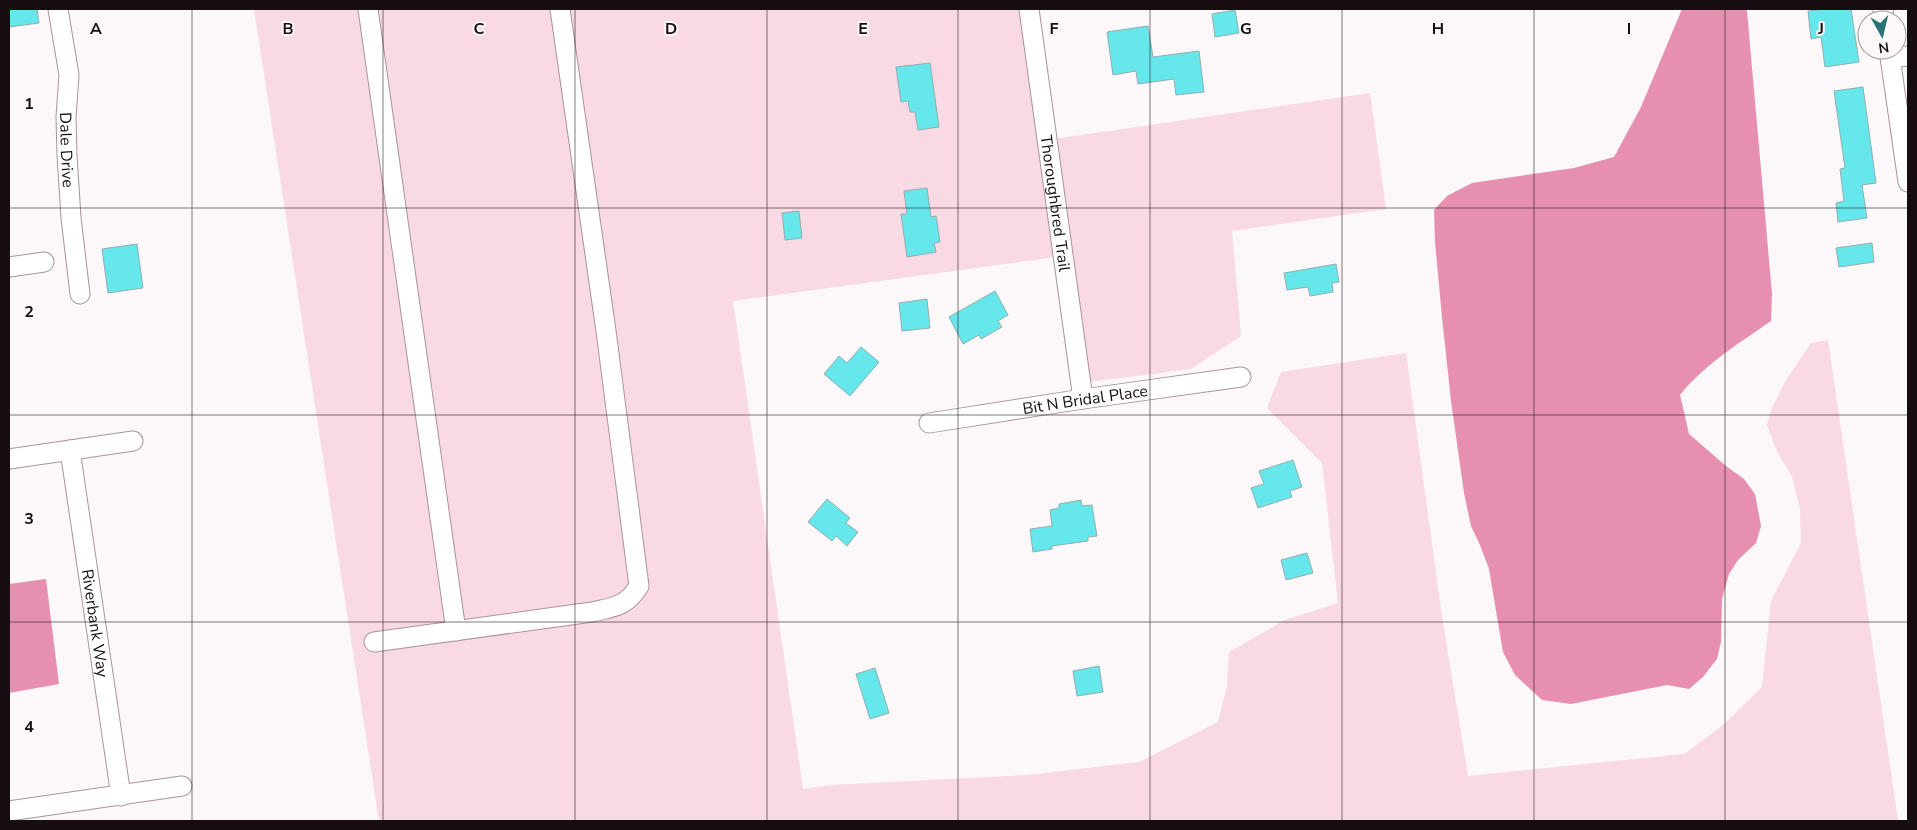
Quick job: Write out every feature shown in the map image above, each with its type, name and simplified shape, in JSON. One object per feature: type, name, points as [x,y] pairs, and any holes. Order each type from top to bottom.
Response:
[{"type":"street","name":"Dale Drive","points":[[58,9],[69,75],[66,117],[70,218],[80,294]]},
{"type":"street","points":[[368,9],[456,631]]},
{"type":"street","points":[[374,642],[592,612],[618,606],[631,598],[638,586],[607,341],[560,9]]},
{"type":"street","name":"Thoroughbred Trail","points":[[1030,9],[1084,399]]},
{"type":"street","points":[[1896,60],[1908,182]]},
{"type":"street","points":[[9,267],[44,262]]},
{"type":"street","name":"Bit N Bridal Place","points":[[929,423],[1241,376]]},
{"type":"street","points":[[9,459],[133,441]]},
{"type":"street","name":"Riverbank Way","points":[[70,450],[121,796]]},
{"type":"street","points":[[9,811],[182,786]]},
{"type":"shaded area","points":[[254,9],[1022,9],[1056,257],[733,301],[803,789],[831,785],[1027,775],[1139,762],[1218,722],[1227,686],[1229,652],[1285,620],[1338,603],[1322,463],[1267,408],[1281,372],[1406,353],[1441,610],[1468,776],[1684,754],[1723,725],[1762,687],[1771,601],[1801,543],[1800,509],[1792,477],[1777,451],[1767,425],[1772,408],[1786,380],[1811,343],[1828,340],[1898,821],[379,821]]},
{"type":"shaded area","points":[[1682,9],[1746,9],[1747,11],[1772,294],[1771,321],[1711,364],[1680,395],[1689,434],[1744,479],[1755,494],[1761,526],[1756,543],[1738,560],[1729,574],[1722,599],[1721,642],[1717,659],[1703,677],[1689,689],[1667,685],[1571,704],[1542,700],[1515,675],[1503,652],[1489,569],[1471,526],[1464,493],[1451,401],[1435,242],[1434,210],[1447,196],[1472,183],[1574,168],[1614,157],[1641,107]]},
{"type":"shaded area","points":[[1370,93],[1386,209],[1232,231],[1241,336],[1191,369],[1089,382],[1054,139]]},
{"type":"shaded area","points":[[46,579],[59,684],[9,693],[9,584]]},
{"type":"building","points":[[9,9],[37,9],[39,23],[9,27]]},
{"type":"building","points":[[1851,9],[1857,60],[1859,62],[1825,67],[1821,37],[1811,39],[1808,11]]},
{"type":"building","points":[[1235,10],[1239,33],[1215,37],[1212,14]]},
{"type":"building","points":[[1148,26],[1153,57],[1199,51],[1204,92],[1176,95],[1174,79],[1138,84],[1136,71],[1113,75],[1107,32]]},
{"type":"building","points":[[930,63],[939,127],[918,130],[915,112],[910,112],[908,101],[901,102],[896,67]]},
{"type":"building","points":[[1863,87],[1876,183],[1862,185],[1867,218],[1838,222],[1836,203],[1844,201],[1840,169],[1845,168],[1834,91]]},
{"type":"building","points":[[927,188],[931,217],[936,216],[940,242],[934,243],[936,252],[907,257],[901,214],[907,214],[904,191]]},
{"type":"building","points":[[799,211],[802,238],[785,240],[782,213]]},
{"type":"building","points":[[1872,243],[1874,262],[1839,267],[1836,248]]},
{"type":"building","points":[[137,244],[143,288],[108,293],[102,249]]},
{"type":"building","points":[[1336,264],[1339,282],[1332,283],[1333,292],[1310,296],[1308,287],[1287,290],[1284,273]]},
{"type":"building","points":[[995,291],[1008,315],[998,321],[1002,327],[981,339],[979,335],[963,344],[949,317]]},
{"type":"building","points":[[927,299],[930,328],[902,331],[899,303]]},
{"type":"building","points":[[861,347],[879,362],[850,396],[824,374],[839,356],[847,363]]},
{"type":"building","points":[[1293,460],[1302,487],[1290,491],[1292,497],[1258,508],[1251,488],[1264,484],[1259,471]]},
{"type":"building","points":[[827,499],[850,518],[846,523],[858,532],[847,546],[836,536],[832,541],[808,522]]},
{"type":"building","points":[[1081,500],[1082,506],[1092,505],[1097,536],[1088,537],[1088,541],[1052,546],[1052,549],[1033,552],[1030,529],[1052,526],[1050,510],[1059,508],[1059,504]]},
{"type":"building","points":[[1307,553],[1313,573],[1286,580],[1281,560]]},
{"type":"building","points":[[1099,666],[1103,692],[1077,696],[1073,671]]},
{"type":"building","points":[[875,668],[889,713],[870,719],[856,674]]}]
